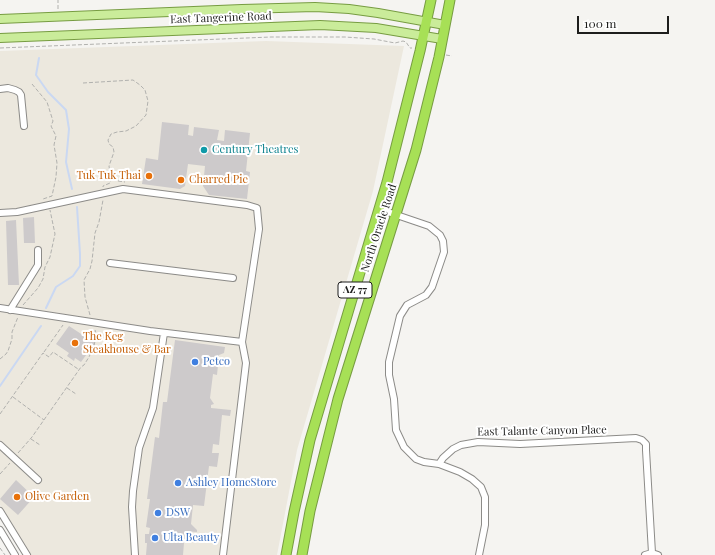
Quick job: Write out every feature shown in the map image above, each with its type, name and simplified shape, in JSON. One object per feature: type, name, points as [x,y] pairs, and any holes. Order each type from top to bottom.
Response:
[{"type":"highway","name":"North Oracle Road","points":[[286,555],[294,512],[312,434],[400,135],[424,36],[431,0]]},
{"type":"highway","name":"North Oracle Road","points":[[302,555],[310,511],[338,399],[410,172],[423,124],[450,0]]},
{"type":"main road","name":"East Tangerine Road","points":[[0,19],[249,8],[315,7],[349,9],[445,24]]},
{"type":"main road","name":"East Tangerine Road","points":[[0,38],[320,25],[376,28],[442,39]]},
{"type":"street","points":[[0,89],[8,88],[19,92],[22,100],[24,126]]},
{"type":"street","points":[[0,213],[17,212],[123,189],[247,205],[257,208],[258,229],[242,342],[246,363],[223,555]]},
{"type":"street","points":[[379,209],[428,226],[440,235],[444,246],[441,263],[432,287],[426,294],[407,305],[400,316],[388,368],[394,399],[396,430],[401,442],[410,454],[416,459],[424,462],[439,464],[460,472],[472,479],[481,487],[485,497],[485,525],[479,555]]},
{"type":"street","points":[[10,310],[38,265],[38,250]]},
{"type":"street","points":[[110,263],[233,278]]},
{"type":"street","points":[[0,308],[164,333],[242,342]]},
{"type":"street","points":[[135,555],[133,491],[139,448],[153,408],[164,333]]},
{"type":"street","name":"East Talante Canyon Place","points":[[439,464],[453,449],[461,445],[478,442],[520,444],[636,438],[642,440],[646,444],[655,554],[645,555]]},
{"type":"street","points":[[0,445],[38,480]]},
{"type":"street","points":[[0,511],[27,555]]},
{"type":"street","points":[[0,530],[15,555]]},
{"type":"path","points":[[57,17],[58,0]]},
{"type":"path","points":[[0,48],[271,37],[344,38],[395,43],[402,41],[406,42],[411,48]]},
{"type":"path","points":[[444,55],[452,56]]},
{"type":"path","points":[[83,83],[133,80],[145,90],[148,101],[144,119],[136,126],[110,134],[108,140],[109,144],[113,147],[114,152],[109,166],[111,180],[110,183],[103,186],[103,193],[105,196],[103,197],[103,204],[95,233],[92,261],[90,269],[84,280],[85,297],[90,318]]},
{"type":"path","points":[[32,84],[47,102],[52,121],[51,126],[56,136],[54,146],[57,163],[56,177],[52,196],[43,199]]},
{"type":"path","points":[[111,180],[125,182]]},
{"type":"path","points":[[22,306],[38,288],[43,279],[45,267],[50,257],[55,234],[50,209]]},
{"type":"path","points":[[0,359],[8,351],[12,339],[12,332],[18,316]]},
{"type":"path","points":[[0,414],[63,324]]},
{"type":"path","points":[[0,474],[15,458],[44,420],[79,369],[87,361],[94,346],[96,336],[95,329]]},
{"type":"path","points":[[43,353],[49,356],[54,352],[79,369]]},
{"type":"path","points":[[66,388],[76,394]]},
{"type":"path","points":[[12,397],[44,420]]},
{"type":"path","points":[[30,438],[40,445]]},
{"type":"path","points":[[0,548],[4,555]]},
{"type":"shaded area","points":[[266,41],[404,46],[373,191],[297,450],[277,555],[31,555],[0,505],[0,51]]},
{"type":"building","points":[[162,122],[189,125],[188,135],[193,136],[194,127],[219,130],[217,140],[224,141],[225,130],[250,133],[246,171],[250,172],[247,199],[209,195],[203,186],[205,166],[188,164],[185,186],[180,189],[142,184],[146,158],[158,160]]},
{"type":"building","points":[[34,217],[35,243],[24,243],[23,218]]},
{"type":"building","points":[[16,220],[19,285],[8,285],[6,221]]},
{"type":"building","name":"The Keg Steakhouse & Bar","points":[[69,326],[95,343],[81,362],[75,358],[74,361],[67,356],[69,353],[56,344]]},
{"type":"building","points":[[175,340],[225,347],[224,353],[219,355],[217,375],[213,374],[210,398],[214,404],[211,405],[211,408],[231,410],[230,416],[222,415],[219,445],[213,444],[212,453],[219,453],[217,467],[209,466],[204,506],[193,505],[191,524],[197,532],[185,531],[183,555],[146,555],[147,543],[145,543],[145,534],[149,534],[150,528],[146,527],[150,499],[147,499],[155,437],[159,438],[163,402],[167,402]]},
{"type":"building","name":"Olive Garden","points":[[16,480],[34,497],[18,515],[0,499]]},
{"type":"waterway","points":[[39,58],[36,75],[48,92],[66,110],[69,129],[66,162],[72,189]]},
{"type":"waterway","points":[[46,308],[56,287],[73,276],[80,266],[77,207]]},
{"type":"waterway","points":[[0,386],[41,326]]},
{"type":"place","name":"Century Theatres","points":[[204,150]]},
{"type":"place","name":"Tuk Tuk Thai","points":[[149,176]]},
{"type":"place","name":"Charred Pie","points":[[181,180]]},
{"type":"place","name":"The Keg Steakhouse & Bar","points":[[75,343]]},
{"type":"place","name":"Petco","points":[[195,362]]},
{"type":"place","name":"Ashley HomeStore","points":[[178,483]]},
{"type":"place","name":"Olive Garden","points":[[17,497]]},
{"type":"place","name":"DSW","points":[[158,513]]},
{"type":"place","name":"Ulta Beauty","points":[[155,538]]}]
